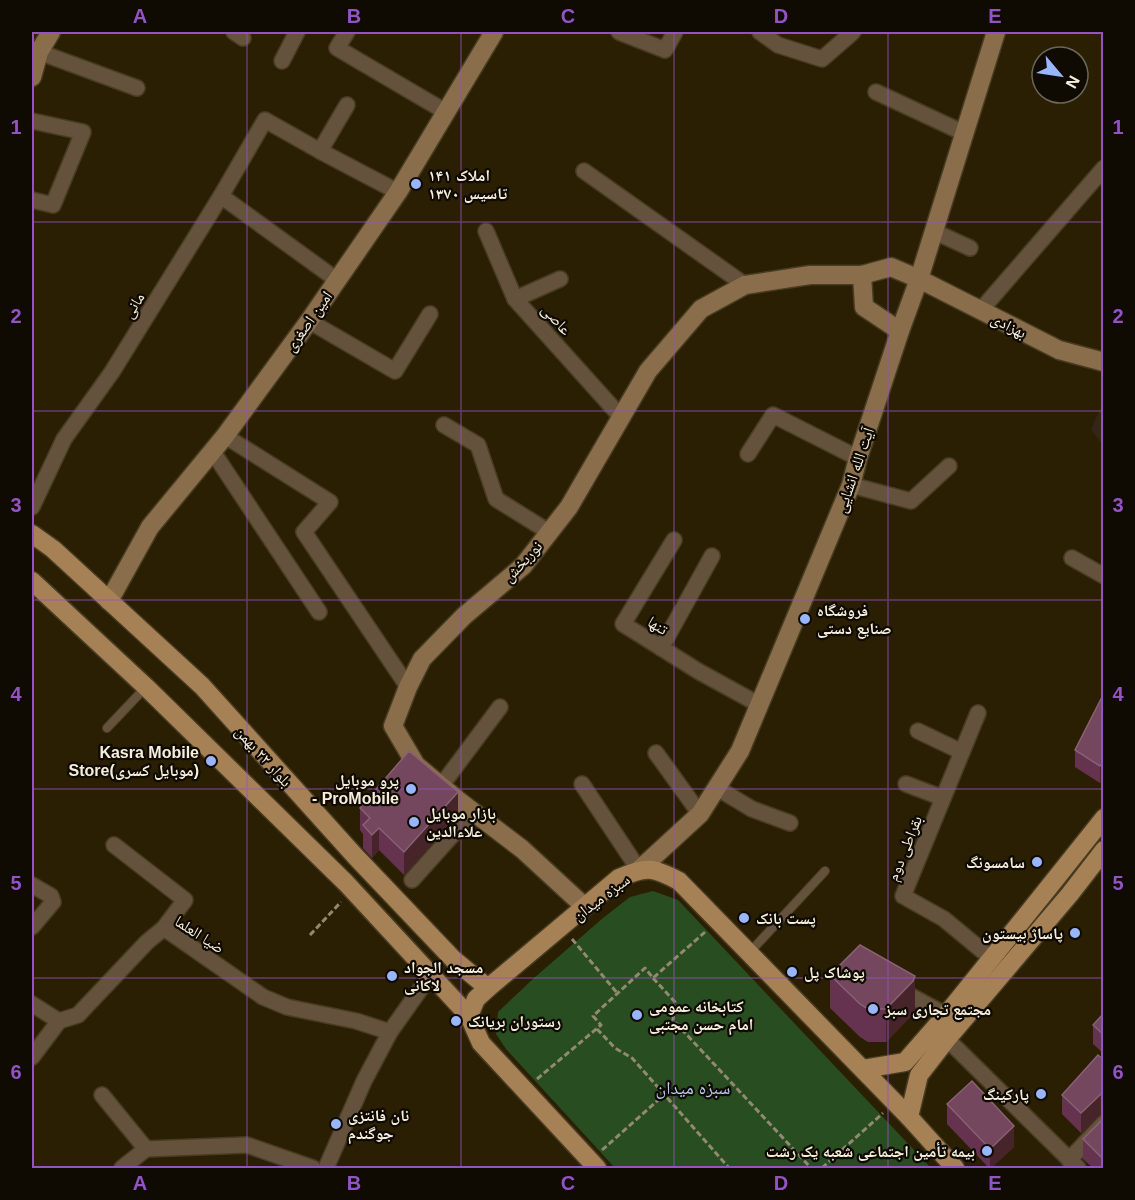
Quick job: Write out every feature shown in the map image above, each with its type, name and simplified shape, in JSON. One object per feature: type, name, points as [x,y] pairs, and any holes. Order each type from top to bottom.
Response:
[{"type":"main road","name":"بلوار ۲۲ بهمن","points":[[32,534],[52,549],[202,686],[355,856],[463,968],[488,988]]},
{"type":"main road","name":"بلوار ۲۲ بهمن","points":[[32,581],[146,687],[353,890],[469,1016]]},
{"type":"main road","points":[[259,797],[282,776]]},
{"type":"main road","points":[[863,1069],[905,1062],[946,1015],[1104,818]]},
{"type":"main road","points":[[909,1117],[919,1075],[1104,850]]},
{"type":"main road","name":"سبزه میدان","points":[[469,1016],[476,999],[619,878],[639,870],[660,871],[679,881],[895,1102],[955,1168]]},
{"type":"main road","points":[[443,988],[453,993],[459,992],[466,984],[467,978],[463,968]]},
{"type":"main road","points":[[469,1016],[482,1043],[590,1166]]},
{"type":"main road","points":[[895,1064],[892,1084],[904,1092],[916,1089]]},
{"type":"street","points":[[32,76],[39,52],[51,32]]},
{"type":"street","points":[[282,61],[297,32]]},
{"type":"street","points":[[347,32],[337,48],[446,112]]},
{"type":"street","name":"امین اصغری","points":[[109,601],[150,528],[225,436],[309,321],[398,192],[494,32]]},
{"type":"street","points":[[619,32],[665,50],[675,32]]},
{"type":"street","points":[[760,32],[778,45],[822,59],[853,32]]},
{"type":"street","name":"آیت الله انشایی","points":[[639,870],[700,814],[740,751],[760,705],[851,485],[858,458],[919,279],[996,32]]},
{"type":"street","points":[[39,52],[137,88]]},
{"type":"street","points":[[876,92],[964,133]]},
{"type":"street","points":[[347,105],[320,151],[398,192]]},
{"type":"street","name":"مانی","points":[[32,507],[64,439],[112,372],[221,196],[265,120],[320,151]]},
{"type":"street","points":[[32,121],[83,132],[53,205],[32,200]]},
{"type":"street","points":[[981,310],[1104,168]]},
{"type":"street","points":[[584,171],[745,285]]},
{"type":"street","points":[[221,196],[337,280]]},
{"type":"street","name":"عاصی","points":[[486,231],[515,299],[621,417]]},
{"type":"street","points":[[933,231],[970,248]]},
{"type":"street","name":"نوربخش","points":[[585,907],[522,849],[416,765],[393,726],[422,659],[464,616],[523,566],[569,507],[648,371],[701,309],[745,285],[810,275],[862,275],[891,267],[919,279]]},
{"type":"street","points":[[862,275],[864,307],[900,331]]},
{"type":"street","points":[[515,299],[560,279]]},
{"type":"street","name":"بهزادی","points":[[919,279],[1059,350],[1104,362]]},
{"type":"street","points":[[309,321],[395,372],[430,314]]},
{"type":"street","points":[[748,454],[773,415],[858,458]]},
{"type":"street","points":[[444,425],[478,445],[496,499],[549,532]]},
{"type":"street","points":[[225,436],[330,502],[304,532],[408,687]]},
{"type":"street","points":[[213,452],[319,612]]},
{"type":"street","points":[[851,485],[911,501],[949,466]]},
{"type":"street","name":"تنها","points":[[674,540],[623,624],[698,671],[760,705]]},
{"type":"street","points":[[661,648],[712,556]]},
{"type":"street","points":[[1072,558],[1104,576]]},
{"type":"street","points":[[441,786],[500,707]]},
{"type":"street","name":"بقراطی دوم","points":[[978,713],[903,896],[944,919],[991,958]]},
{"type":"street","points":[[918,731],[962,752]]},
{"type":"street","points":[[656,753],[700,814]]},
{"type":"street","points":[[582,784],[639,870]]},
{"type":"street","points":[[906,784],[943,798]]},
{"type":"street","points":[[717,788],[752,809],[790,823]]},
{"type":"street","points":[[412,880],[473,812]]},
{"type":"street","points":[[114,845],[185,900],[164,928]]},
{"type":"street","points":[[32,885],[51,896],[53,902],[32,927]]},
{"type":"street","name":"ضیا العلما","points":[[32,1057],[59,1022],[78,1015],[147,942],[164,928],[263,997],[287,1007],[356,1021],[390,1032]]},
{"type":"street","points":[[326,1168],[364,1081],[390,1032],[431,974]]},
{"type":"street","points":[[885,982],[946,1015]]},
{"type":"street","points":[[32,1004],[59,1022]]},
{"type":"street","points":[[947,1039],[1074,1164],[1104,1123]]},
{"type":"street","points":[[102,1095],[146,1149]]},
{"type":"street","points":[[122,1168],[146,1149],[247,1145],[314,1168]]},
{"type":"lane","points":[[107,728],[146,687]]},
{"type":"lane","points":[[749,953],[825,871]]},
{"type":"path","points":[[310,935],[353,890]]},
{"type":"path","points":[[653,978],[718,921]]},
{"type":"path","points":[[562,926],[618,994]]},
{"type":"path","points":[[525,1090],[601,1024],[593,1016],[645,968],[675,1002],[673,1020],[811,1168]]},
{"type":"path","points":[[597,1028],[615,1048],[632,1058],[729,1168]]},
{"type":"path","points":[[590,1166],[664,1095]]},
{"type":"path","points":[[822,1168],[895,1102]]},
{"type":"shaded area","points":[[1103,403],[1103,446],[1091,429]]},
{"type":"green space","name":"سبزه میدان","points":[[653,891],[678,900],[931,1168],[615,1168],[506,1049],[496,1034],[498,1012],[603,918],[630,897]]},
{"type":"building","points":[[1104,693],[1104,761],[1100,766],[1075,750]]},
{"type":"building","points":[[409,751],[458,792],[404,852],[379,828],[372,835],[363,825],[370,818],[360,808]]},
{"type":"building","points":[[860,945],[915,976],[886,1009],[868,1009],[830,975]]},
{"type":"building","points":[[1104,1013],[1104,1035],[1093,1025]]},
{"type":"building","points":[[1098,1055],[1104,1060],[1104,1094],[1101,1094],[1081,1113],[1062,1095]]},
{"type":"building","points":[[972,1081],[1014,1126],[990,1149],[947,1104]]},
{"type":"building","points":[[1104,1118],[1104,1157],[1101,1157],[1083,1139]]},
{"type":"place","name":"املاک ۱۴۱ تاسیس ۱۳۷۰","points":[[416,184]]},
{"type":"place","name":"فروشگاه صنایع دستی","points":[[805,619]]},
{"type":"place","name":"Kasra Mobile Store(موبایل کسری)","points":[[211,761]]},
{"type":"place","name":"پرو موبایل - ProMobile","points":[[411,789]]},
{"type":"place","name":"بازار موبایل علاءالدین","points":[[414,822]]},
{"type":"place","name":"سامسونگ","points":[[1037,862]]},
{"type":"place","name":"پست بانک","points":[[744,918]]},
{"type":"place","name":"پاساژ بیستون","points":[[1075,933]]},
{"type":"place","name":"پوشاک پل","points":[[792,972]]},
{"type":"place","name":"مسجد الجواد لاکانی","points":[[392,976]]},
{"type":"place","name":"مجتمع تجاری سبز","points":[[873,1009]]},
{"type":"place","name":"کتابخانه عمومی امام حسن مجتبی","points":[[637,1015]]},
{"type":"place","name":"رستوران بریانک","points":[[456,1021]]},
{"type":"place","name":"پارکینگ","points":[[1041,1094]]},
{"type":"place","name":"نان فانتزی جوگندم","points":[[336,1124]]},
{"type":"place","name":"بیمه تأمین اجتماعی شعبه یک رشت","points":[[987,1151]]},
{"type":"district","name":"سبزه میدان","points":[[693,1088]]}]
